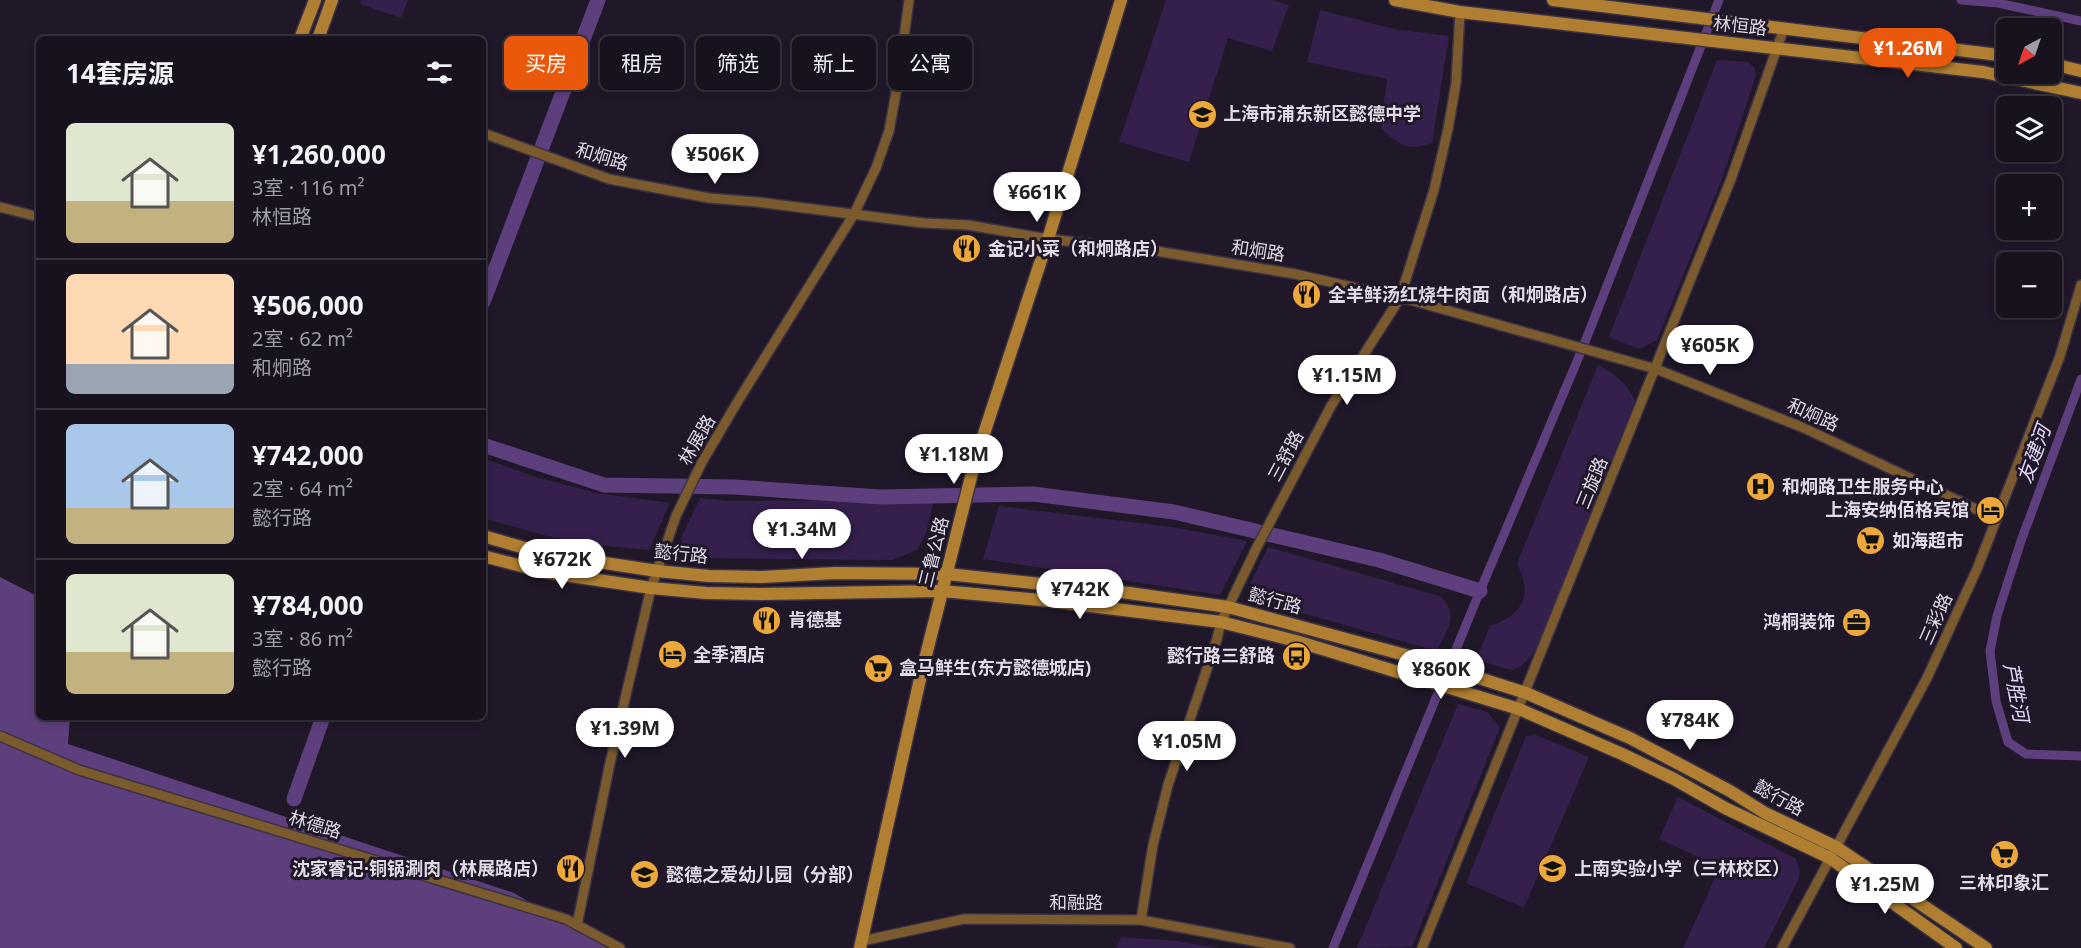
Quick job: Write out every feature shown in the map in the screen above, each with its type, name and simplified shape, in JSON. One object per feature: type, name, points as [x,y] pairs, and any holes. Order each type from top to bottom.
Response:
[{"type":"street","points":[[304,36],[315,0]]},
{"type":"street","points":[[319,36],[332,0]]},
{"type":"street","name":"林展路","points":[[577,925],[610,763],[651,588],[676,516],[702,462],[854,214],[876,168],[889,131],[909,0]]},
{"type":"street","name":"三鲁公路","points":[[861,944],[891,804],[942,591],[978,454],[1048,239],[1121,0]]},
{"type":"street","name":"林恒路","points":[[1395,0],[1460,12],[1983,72],[2081,93]]},
{"type":"street","name":"林恒路","points":[[1553,0],[1996,55]]},
{"type":"street","name":"三舒路","points":[[1141,920],[1153,845],[1168,784],[1221,622],[1256,549],[1331,406],[1400,298],[1434,190],[1448,129],[1456,83],[1460,12]]},
{"type":"street","name":"三旋路","points":[[1422,948],[1727,190],[1784,28]]},
{"type":"street","points":[[2062,66],[2081,71]]},
{"type":"street","name":"和炯路","points":[[486,134],[609,179],[709,198],[923,223],[968,225],[1048,239],[1150,250],[1284,272],[1400,298],[1656,369],[1804,428],[1997,519]]},
{"type":"street","points":[[0,207],[36,216]]},
{"type":"street","name":"三彩路","points":[[1782,948],[1927,678],[1977,569],[2060,356],[2081,285]]},
{"type":"street","name":"懿行路","points":[[486,537],[546,554],[657,571],[709,576],[761,577],[835,573],[947,574],[1129,593],[1228,607],[1416,658],[1526,693],[1630,738],[1730,791],[1986,948]]},
{"type":"street","name":"懿行路","points":[[486,557],[544,572],[651,588],[706,593],[942,591],[1041,600],[1221,622],[1296,641],[1519,709],[1623,754],[1725,808],[1833,853],[1956,948]]},
{"type":"street","name":"林德路","points":[[0,736],[79,770],[566,919],[620,948]]},
{"type":"street","name":"和融路","points":[[861,944],[964,919],[1141,920],[1290,948]]},
{"type":"shaded area","points":[[361,0],[408,0],[401,18],[360,4]]},
{"type":"shaded area","points":[[1166,0],[1272,0],[1289,5],[1272,51],[1228,38],[1189,162],[1119,142]]},
{"type":"shaded area","points":[[1320,10],[1394,29],[1449,36],[1432,143],[1410,147],[1398,143],[1381,128],[1387,79],[1307,62]]},
{"type":"shaded area","points":[[1717,60],[1748,62],[1754,67],[1756,75],[1722,179],[1657,340],[1639,349],[1609,337]]},
{"type":"shaded area","points":[[1598,365],[1620,380],[1635,401],[1536,650],[1522,666],[1512,670],[1476,660],[1490,626],[1510,616],[1522,603],[1524,586],[1517,564]]},
{"type":"shaded area","points":[[486,459],[536,477],[596,493],[670,503],[649,550],[588,544],[543,535],[486,519]]},
{"type":"shaded area","points":[[700,498],[730,501],[934,500],[926,533],[917,550],[892,560],[701,558],[685,552],[681,538]]},
{"type":"shaded area","points":[[999,506],[1172,527],[1247,541],[1220,595],[983,559]]},
{"type":"shaded area","points":[[1268,547],[1442,597],[1450,611],[1451,618],[1437,651],[1259,601],[1251,594],[1250,584]]},
{"type":"shaded area","points":[[0,577],[36,595],[36,720],[70,720],[68,744],[514,893],[608,948],[0,948]]},
{"type":"shaded area","points":[[1458,704],[1487,712],[1500,727],[1412,947],[1357,948]]},
{"type":"shaded area","points":[[1536,735],[1589,757],[1524,908],[1466,883],[1526,736]]},
{"type":"shaded area","points":[[1678,797],[1796,859],[1800,872],[1798,881],[1764,948],[1683,948],[1720,867],[1659,839]]},
{"type":"shaded area","points":[[1121,937],[1177,941],[1218,948],[1116,948]]},
{"type":"waterway","points":[[486,294],[598,0]]},
{"type":"waterway","points":[[1333,948],[1583,347],[1719,0]]},
{"type":"waterway","points":[[1961,0],[1998,3],[2081,21]]},
{"type":"waterway","name":"芦胜河","points":[[2081,379],[2021,541],[1997,616],[1990,651],[1996,701],[2008,742],[2026,754],[2081,756]]},
{"type":"waterway","points":[[486,446],[604,485],[734,487],[881,497],[1033,494],[1174,512],[1379,560],[1480,591]]},
{"type":"waterway","points":[[294,799],[322,720]]},
{"type":"place","name":"上海市浦东新区懿德中学","points":[[1202,114]]},
{"type":"place","name":"金记小菜（和炯路店）","points":[[967,249]]},
{"type":"place","name":"全羊鲜汤红烧牛肉面（和炯路店）","points":[[1307,295]]},
{"type":"place","name":"和炯路卫生服务中心","points":[[1761,487]]},
{"type":"place","name":"上海安纳佰格宾馆","points":[[1990,510]]},
{"type":"place","name":"如海超市","points":[[1871,541]]},
{"type":"place","name":"肯德基","points":[[767,620]]},
{"type":"place","name":"鸿桐装饰","points":[[1856,622]]},
{"type":"place","name":"全季酒店","points":[[672,655]]},
{"type":"place","name":"懿行路三舒路","points":[[1296,656]]},
{"type":"place","name":"盒马鲜生(东方懿德城店)","points":[[878,668]]},
{"type":"place","name":"三林印象汇","points":[[2004,854]]},
{"type":"place","name":"沈家睿记·铜锅涮肉（林展路店）","points":[[570,869]]},
{"type":"place","name":"上南实验小学（三林校区）","points":[[1553,869]]},
{"type":"place","name":"懿德之爱幼儿园（分部）","points":[[645,875]]},
{"type":"water label","name":"友建河","points":[[2034,454]]}]
